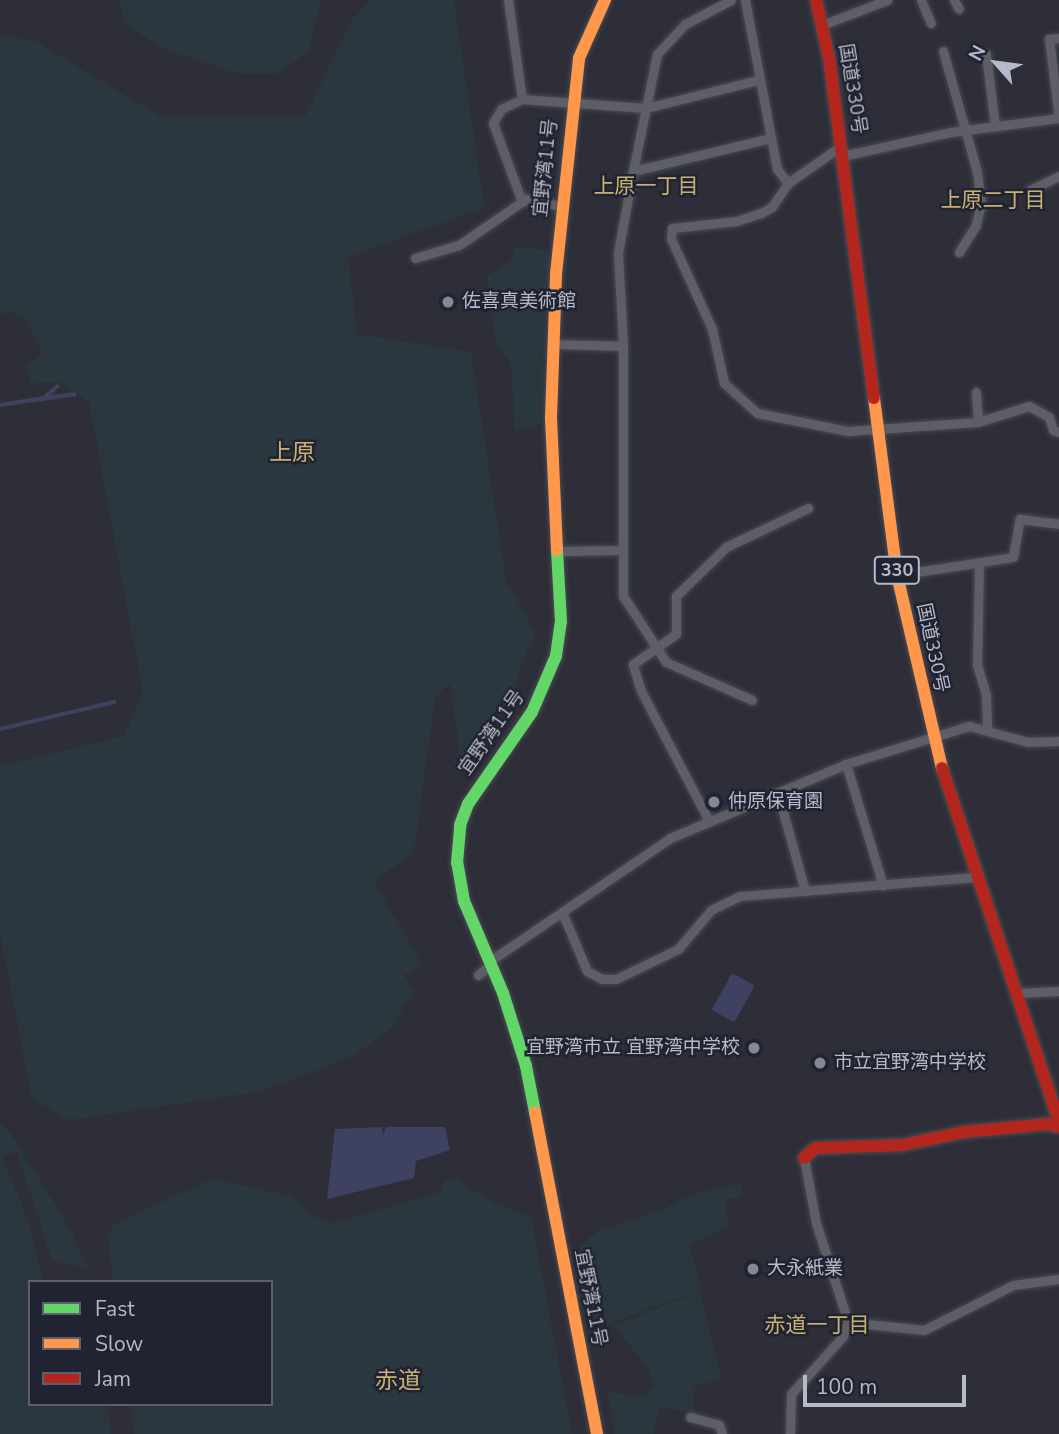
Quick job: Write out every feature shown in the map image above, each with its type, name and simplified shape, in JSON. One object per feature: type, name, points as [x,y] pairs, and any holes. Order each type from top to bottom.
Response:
[{"type":"main road","name":"宜野湾11号","points":[[597,1434],[526,1066],[491,962],[460,883],[460,825],[474,793],[526,722],[549,677],[561,622],[552,344],[572,103],[582,44],[605,0]]},
{"type":"main road","name":"国道330号","points":[[816,0],[842,151],[897,575],[932,734],[1059,1125]]},
{"type":"main road","points":[[804,1158],[815,1148],[902,1146],[964,1132],[1059,1125]]},
{"type":"street","points":[[508,0],[522,99]]},
{"type":"street","points":[[731,0],[685,24],[666,40],[657,54],[618,253],[623,346],[623,596],[655,649],[681,672],[752,700]]},
{"type":"street","points":[[745,0],[758,80],[777,169],[788,183]]},
{"type":"street","points":[[822,25],[887,0]]},
{"type":"street","points":[[921,0],[931,23]]},
{"type":"street","points":[[954,0],[959,9]]},
{"type":"street","points":[[1059,38],[1049,39],[1059,118],[965,130],[842,151],[788,183],[772,207],[761,213],[737,221],[672,228],[671,239],[712,329],[724,383],[734,396],[757,413],[825,429],[878,428],[978,422],[1029,406],[1049,417],[1053,430],[1059,432]]},
{"type":"street","points":[[943,51],[965,130],[981,203],[976,225],[959,252]]},
{"type":"street","points":[[986,54],[995,126]]},
{"type":"street","points":[[522,202],[493,124],[501,109],[522,99],[646,108],[758,80]]},
{"type":"street","points":[[633,171],[770,138]]},
{"type":"street","points":[[1030,190],[1059,176]]},
{"type":"street","points":[[415,258],[459,246],[522,202],[562,206]]},
{"type":"street","points":[[552,344],[623,346]]},
{"type":"street","points":[[976,392],[978,422]]},
{"type":"street","points":[[709,821],[641,691],[633,664],[676,634],[676,596],[726,547],[808,508]]},
{"type":"street","points":[[897,575],[1013,557],[1020,519],[1059,524]]},
{"type":"street","points":[[558,551],[623,550]]},
{"type":"street","points":[[979,564],[977,665],[986,695],[987,729]]},
{"type":"street","points":[[478,975],[491,962],[670,838],[846,764],[932,734],[969,726],[1028,742],[1059,741]]},
{"type":"street","points":[[846,764],[883,886]]},
{"type":"street","points":[[778,793],[805,891]]},
{"type":"street","points":[[562,912],[587,971],[602,979],[616,979],[678,948],[711,910],[740,896],[977,877]]},
{"type":"street","points":[[1015,993],[1059,991]]},
{"type":"street","points":[[790,1434],[791,1394],[843,1336],[848,1322],[816,1223],[804,1158]]},
{"type":"street","points":[[848,1322],[924,1330],[1013,1285],[1059,1279]]},
{"type":"street","points":[[690,1417],[719,1426],[722,1434]]},
{"type":"shaded area","points":[[119,0],[321,0],[308,52],[277,74],[240,74],[159,47],[125,22]]},
{"type":"shaded area","points":[[371,0],[454,0],[484,208],[348,257],[357,334],[471,352],[506,581],[536,633],[520,666],[515,691],[461,763],[450,682],[435,698],[414,853],[374,881],[422,965],[404,975],[416,996],[406,1002],[395,1025],[355,1055],[262,1091],[70,1120],[32,1099],[0,933],[0,766],[124,736],[143,693],[89,402],[59,382],[31,383],[25,366],[43,353],[23,316],[11,312],[0,315],[0,34],[37,42],[159,116],[305,117],[351,21]]},
{"type":"shaded area","points":[[515,246],[549,251],[541,424],[515,431],[511,365],[495,339],[487,276],[511,261]]},
{"type":"shaded area","points":[[0,1124],[9,1131],[71,1230],[88,1269],[52,1260],[17,1152],[2,1157],[27,1217],[43,1280],[28,1280],[28,1406],[107,1406],[111,1434],[0,1434]]},
{"type":"shaded area","points":[[455,1178],[492,1202],[531,1217],[572,1434],[134,1434],[130,1406],[273,1406],[273,1280],[113,1280],[108,1235],[114,1224],[212,1179],[292,1196],[315,1218],[332,1223],[439,1193],[444,1182]]},
{"type":"shaded area","points":[[741,1183],[743,1196],[725,1199],[729,1226],[689,1246],[702,1289],[598,1328],[580,1245],[599,1231],[660,1211],[692,1194]]},
{"type":"shaded area","points":[[699,1291],[721,1379],[693,1387],[694,1413],[660,1407],[653,1434],[615,1434],[608,1392],[644,1397],[654,1386],[647,1366],[613,1326]]},
{"type":"water","points":[[57,384],[60,386],[51,395],[76,392],[77,396],[0,407],[0,403],[43,396]]},
{"type":"water","points":[[732,973],[755,986],[734,1022],[712,1010]]},
{"type":"water","points":[[382,1127],[383,1135],[386,1127],[445,1127],[450,1150],[416,1161],[414,1178],[327,1199],[335,1129]]},
{"type":"waterway","points":[[0,729],[114,702]]},
{"type":"traffic: fast","points":[[535,1112],[526,1066],[503,993],[464,901],[457,863],[460,825],[468,804],[532,712],[556,656],[561,622],[557,550]]},
{"type":"traffic: slow","points":[[557,550],[551,418],[556,274],[579,58],[605,0]]},
{"type":"traffic: slow","points":[[874,398],[897,575],[942,768]]},
{"type":"traffic: slow","points":[[535,1112],[597,1434]]},
{"type":"traffic: jam","points":[[816,0],[829,58],[874,398]]},
{"type":"traffic: jam","points":[[942,768],[1059,1122]]},
{"type":"traffic: jam","points":[[804,1158],[815,1148],[902,1145],[964,1132],[1048,1124],[1059,1127]]},
{"type":"place","name":"佐喜真美術館","points":[[448,302]]},
{"type":"place","name":"仲原保育園","points":[[714,802]]},
{"type":"place","name":"宜野湾市立 宜野湾中学校","points":[[754,1048]]},
{"type":"place","name":"市立宜野湾中学校","points":[[820,1063]]},
{"type":"place","name":"大永紙業","points":[[753,1269]]},
{"type":"district","name":"上原一丁目","points":[[646,186]]},
{"type":"district","name":"上原二丁目","points":[[993,200]]},
{"type":"district","name":"上原","points":[[292,453]]},
{"type":"district","name":"赤道一丁目","points":[[817,1325]]},
{"type":"district","name":"赤道","points":[[398,1381]]}]
